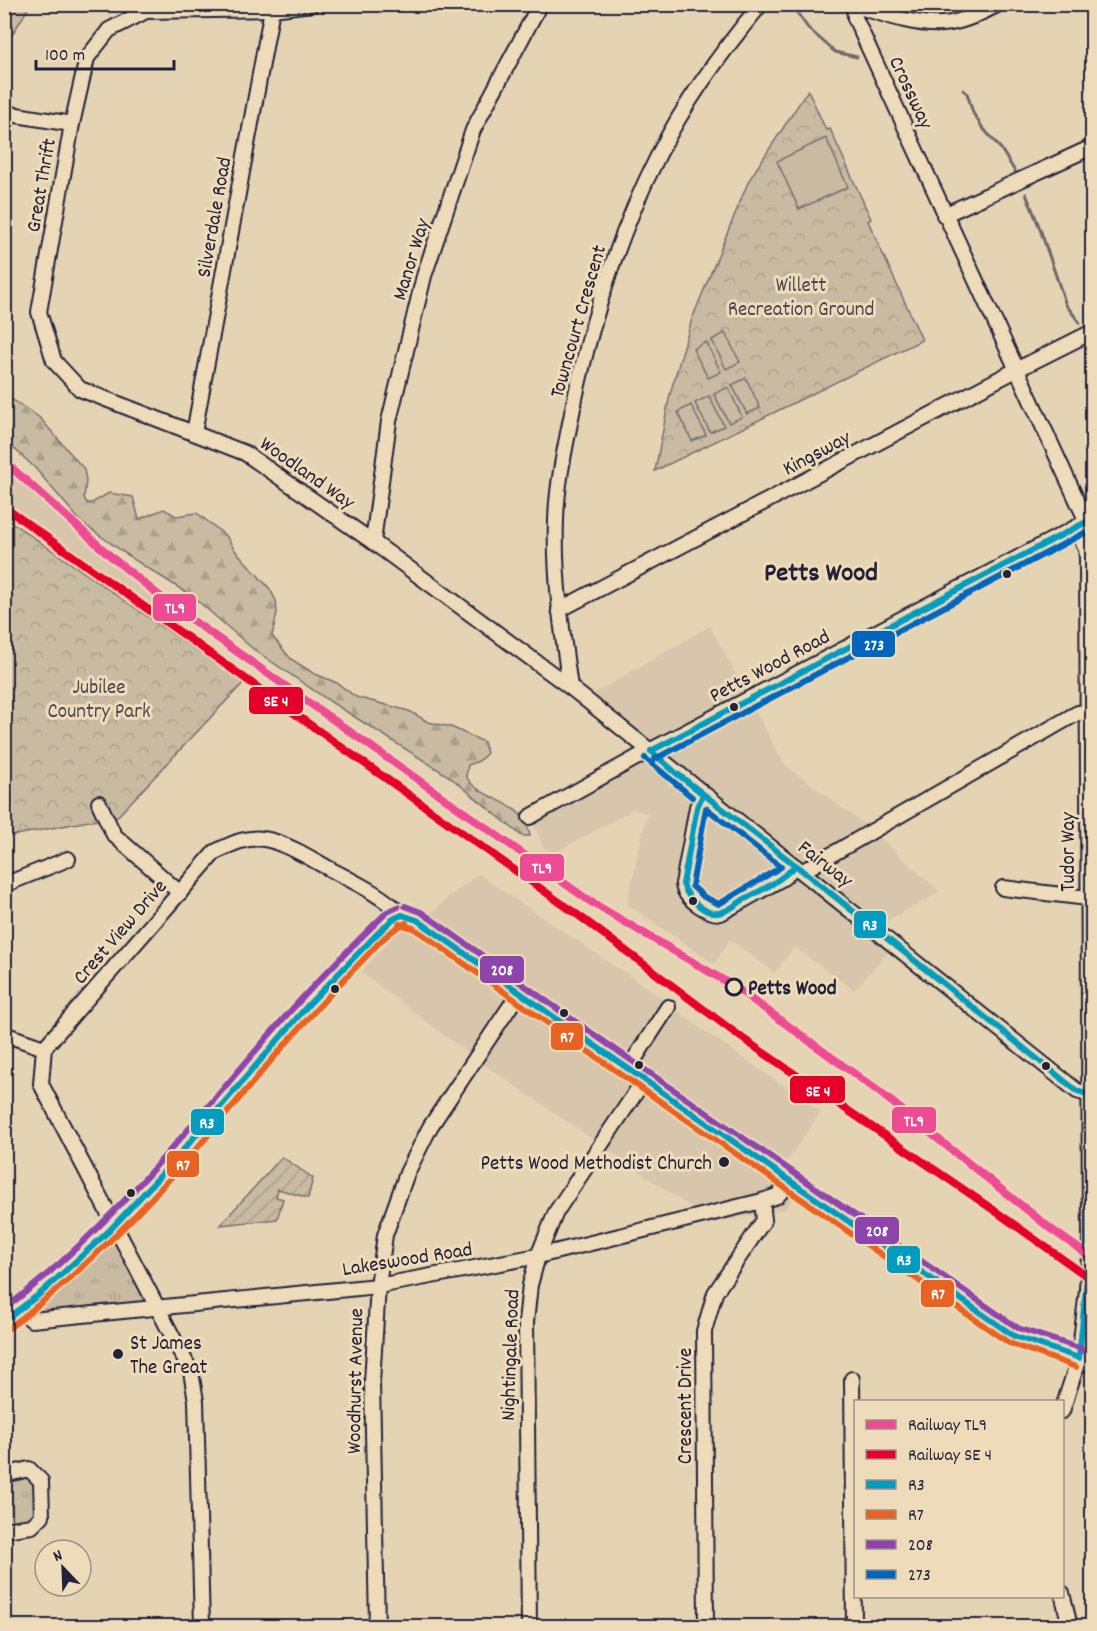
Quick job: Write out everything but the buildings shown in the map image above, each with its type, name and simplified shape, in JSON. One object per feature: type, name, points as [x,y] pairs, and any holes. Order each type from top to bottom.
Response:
[{"type":"street","name":"Great Thrift","points":[[194,433],[80,389],[54,361],[39,312],[72,124],[87,58],[109,30],[146,11],[272,9],[312,4]]},
{"type":"street","name":"Manor Way","points":[[373,542],[389,421],[424,276],[473,130],[540,4]]},
{"type":"street","name":"Towncourt Crescent","points":[[570,687],[559,610],[556,518],[565,447],[579,377],[610,274],[659,153],[692,96],[761,4]]},
{"type":"street","points":[[852,5],[921,24],[942,24],[964,20],[999,4]]},
{"type":"street","name":"Crossway","points":[[852,5],[855,18],[1085,523]]},
{"type":"street","name":"Silverdale Road","points":[[194,433],[272,9]]},
{"type":"street","points":[[4,113],[72,124]]},
{"type":"street","points":[[944,215],[1092,147]]},
{"type":"street","name":"Kingsway","points":[[559,610],[1092,332]]},
{"type":"street","name":"Woodland Way","points":[[194,433],[245,453],[373,542],[570,687],[651,751]]},
{"type":"street","name":"Tudor Way","points":[[1064,1405],[1079,1358],[1089,1258],[1090,556],[1086,549],[1085,523]]},
{"type":"street","name":"Petts Wood Road","points":[[530,817],[1085,523]]},
{"type":"street","points":[[704,795],[697,807],[683,890],[711,913],[721,913],[1072,716],[1089,710]]},
{"type":"street","name":"Fairway","points":[[651,751],[1077,1091],[1090,1095]]},
{"type":"street","points":[[99,803],[114,835],[180,893]]},
{"type":"street","name":"Crest View Drive","points":[[44,1048],[215,852],[241,839],[268,840],[304,855],[367,888],[402,915],[417,920],[1014,1336],[1079,1358],[1092,1366]]},
{"type":"street","points":[[4,885],[68,859]]},
{"type":"street","points":[[1003,888],[1088,898]]},
{"type":"street","points":[[4,1321],[70,1269],[116,1226],[263,1056],[393,919],[402,915]]},
{"type":"street","name":"Woodhurst Avenue","points":[[377,1626],[372,1382],[378,1286],[385,1235],[416,1152],[444,1103],[519,993]]},
{"type":"street","points":[[628,1069],[668,1007]]},
{"type":"street","points":[[4,1034],[44,1048],[41,1084],[191,1372],[196,1401],[202,1626]]},
{"type":"street","name":"Nightingale Road","points":[[530,1626],[526,1322],[530,1285],[538,1256],[556,1212],[644,1080]]},
{"type":"street","name":"Lakeswood Road","points":[[20,1310],[32,1320],[378,1286],[538,1256],[762,1201],[777,1196],[791,1182]]},
{"type":"street","name":"Crescent Drive","points":[[706,1626],[704,1331],[715,1293],[764,1220],[762,1201]]},
{"type":"street","points":[[852,1379],[854,1626]]},
{"type":"street","points":[[4,1475],[29,1469],[41,1481],[42,1516],[32,1526],[4,1530]]},
{"type":"street","points":[[1063,1598],[1070,1626]]},
{"type":"shaded area","points":[[4,453],[110,552],[181,607],[167,629],[5,512]]},
{"type":"shaded area","points":[[710,626],[784,764],[870,829],[940,892],[881,924],[900,939],[854,990],[794,947],[775,973],[730,940],[714,964],[627,904],[647,813],[632,810],[553,854],[543,847],[532,820],[642,755],[576,704]]},
{"type":"shaded area","points":[[478,874],[659,996],[696,1025],[821,1112],[784,1166],[805,1181],[785,1209],[714,1223],[469,1054],[361,972],[397,931],[435,911]]},
{"type":"green space","points":[[4,5],[30,5],[5,47]]},
{"type":"green space","name":"Willett Recreation Ground","points":[[808,90],[826,130],[830,129],[871,219],[868,221],[922,340],[655,471],[670,394],[692,319],[749,180]]},
{"type":"green space","points":[[826,138],[848,187],[799,209],[777,161]]},
{"type":"green space","points":[[725,333],[740,362],[726,369],[712,340]]},
{"type":"green space","points":[[706,342],[721,372],[708,378],[693,349]]},
{"type":"green space","points":[[746,378],[760,408],[747,414],[732,385]]},
{"type":"green space","points":[[728,387],[742,417],[729,423],[714,394]]},
{"type":"green space","points":[[4,394],[40,418],[84,469],[86,481],[84,498],[87,503],[92,503],[109,493],[133,497],[139,519],[164,509],[176,516],[197,513],[227,537],[234,549],[270,589],[276,601],[277,613],[272,636],[291,659],[313,673],[337,683],[356,697],[409,711],[428,722],[451,727],[484,742],[487,753],[479,761],[468,765],[466,776],[473,785],[520,814],[530,836],[522,836],[450,777],[331,702],[253,649],[192,596],[82,523],[35,468],[5,440]]},
{"type":"green space","points":[[709,396],[724,426],[710,432],[695,403]]},
{"type":"green space","points":[[691,405],[706,435],[692,441],[678,412]]},
{"type":"green space","name":"Jubilee Country Park","points":[[4,517],[243,683],[115,819],[89,821],[5,837]]},
{"type":"green space","points":[[282,1157],[313,1178],[308,1198],[278,1189],[276,1197],[283,1199],[277,1219],[220,1225]]},
{"type":"green space","points":[[112,1240],[118,1245],[149,1306],[36,1315],[30,1309]]},
{"type":"green space","points":[[23,1475],[37,1485],[37,1515],[28,1523],[5,1526],[5,1480]]},
{"type":"waterway","points":[[793,7],[808,28],[835,52],[857,57]]},
{"type":"waterway","points":[[963,90],[967,93],[973,113],[1016,173]]},
{"type":"waterway","points":[[1026,194],[1066,305],[1080,323]]},
{"type":"rail line","name":"TL9","points":[[4,461],[115,560],[175,608],[591,902],[735,987],[878,1091],[1051,1229],[1092,1258]]},
{"type":"transit line","points":[[4,507],[582,918],[742,1038],[1092,1280]]},
{"type":"transit line","name":"R3","points":[[651,751],[1092,519]]},
{"type":"transit line","name":"273","points":[[655,759],[1092,529]]},
{"type":"transit line","name":"R3","points":[[651,751],[1077,1091],[1090,1095]]},
{"type":"transit line","name":"273","points":[[645,758],[692,797]]},
{"type":"transit line","name":"R3","points":[[703,795],[697,807],[683,884],[698,906],[710,912],[725,911],[770,885],[795,866]]},
{"type":"transit line","name":"273","points":[[706,808],[781,867],[719,904],[704,897],[692,886],[706,808]]},
{"type":"transit line","name":"208","points":[[405,906],[421,912],[1018,1328],[1082,1349],[1092,1356]]},
{"type":"transit line","name":"208","points":[[4,1309],[44,1277],[118,1207],[186,1133],[310,990],[387,912],[398,907]]},
{"type":"transit line","name":"R3","points":[[402,915],[417,920],[436,933],[1014,1336],[1079,1358]]},
{"type":"transit line","name":"R3","points":[[4,1321],[41,1293],[109,1231],[172,1163],[309,1004],[376,935],[393,919],[402,915]]},
{"type":"transit line","name":"R7","points":[[9,1328],[90,1260],[140,1211],[188,1159],[320,1005],[380,942],[392,931],[406,923]]},
{"type":"transit line","name":"R7","points":[[399,924],[413,928],[431,940],[1009,1343],[1076,1367]]},
{"type":"transit line","name":"R3","points":[[1079,1358],[1089,1258],[1090,1095]]},
{"type":"transit line","name":"R7","points":[[1088,1359],[1092,1313]]},
{"type":"place","name":"Petts Wood","points":[[734,987]]},
{"type":"place","name":"Petts Wood Methodist Church","points":[[724,1162]]},
{"type":"place","name":"St James The Great","points":[[118,1354]]},
{"type":"district","name":"Petts Wood","points":[[821,571]]}]
